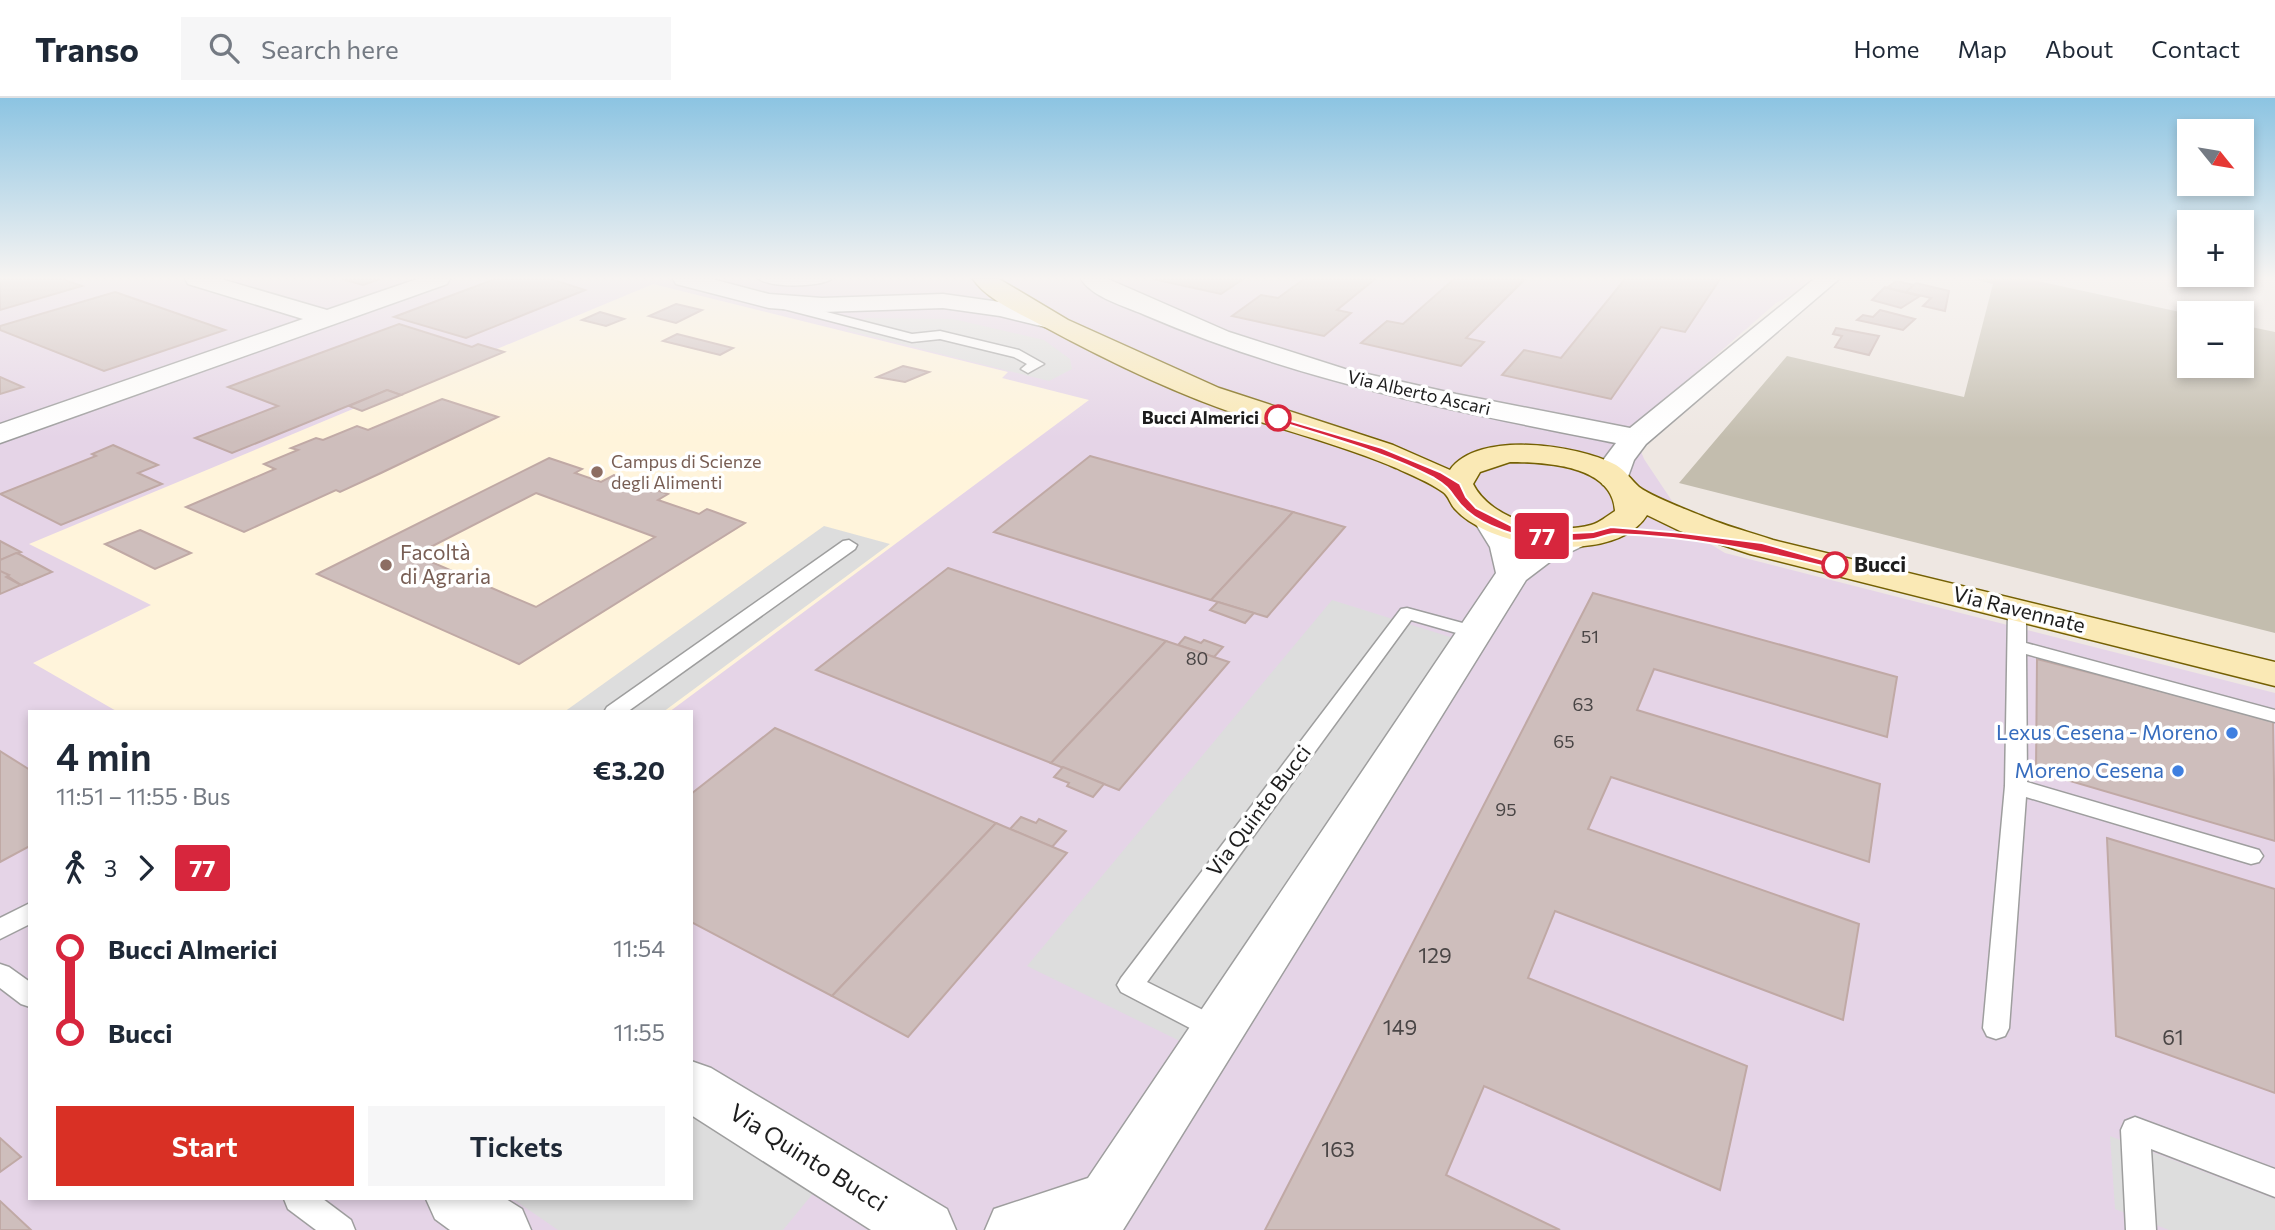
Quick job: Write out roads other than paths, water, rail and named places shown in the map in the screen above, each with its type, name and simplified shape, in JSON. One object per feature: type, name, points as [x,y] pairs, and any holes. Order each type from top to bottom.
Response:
[{"type":"main road","points":[[1073,332],[1195,388],[1418,466],[1456,486]]},
{"type":"main road","points":[[1331,434],[1424,450],[1489,457]]},
{"type":"main road","name":"Via Ravennate","points":[[1489,457],[1507,453],[1549,454],[1596,468],[1622,486],[1692,524],[1762,547],[2275,674]]},
{"type":"main road","points":[[1489,457],[1471,464],[1459,474],[1456,486],[1461,498],[1472,510],[1489,521]]},
{"type":"main road","points":[[1611,531],[1631,515],[1633,505],[1622,486]]},
{"type":"main road","name":"Via Ravennate","points":[[1489,521],[1530,534],[1573,538],[1611,531],[1762,547]]},
{"type":"street","points":[[0,434],[288,332]]},
{"type":"street","name":"Via Alberto Ascari","points":[[1206,332],[1273,357],[1388,387],[1636,438]]},
{"type":"street","points":[[1622,486],[1619,459],[1636,438],[1764,332]]},
{"type":"street","points":[[1549,454],[1636,438]]},
{"type":"street","points":[[1489,521],[1507,547],[1513,573]]},
{"type":"street","points":[[1016,1230],[1098,1214],[1513,573],[1539,554],[1573,538]]},
{"type":"street","name":"Via Quinto Bucci","points":[[693,1086],[925,1230]]},
{"type":"street","points":[[457,1200],[500,1230]]},
{"type":"lane","points":[[899,332],[912,338],[940,335],[1019,354],[1037,364],[1028,369]]},
{"type":"lane","points":[[617,710],[849,545]]},
{"type":"lane","points":[[1996,1028],[2016,786],[2017,610]]},
{"type":"lane","name":"Via Quinto Bucci","points":[[1219,1030],[1130,985],[1407,613],[1474,632]]},
{"type":"lane","points":[[2016,646],[2275,716]]},
{"type":"lane","points":[[2016,786],[2251,856]]},
{"type":"lane","points":[[0,930],[28,913]]},
{"type":"lane","points":[[0,974],[28,995]]},
{"type":"lane","points":[[2141,1230],[2135,1130],[2275,1183]]},
{"type":"lane","points":[[300,1200],[340,1230]]},
{"type":"place","name":"Bucci Almerici","points":[[1278,418]]},
{"type":"place","name":"Campus di Scienze degli Alimenti","points":[[597,472]]},
{"type":"place","name":"Facoltà di Agraria","points":[[386,565]]},
{"type":"place","name":"Bucci","points":[[1835,565]]},
{"type":"place","name":"Lexus Cesena - Moreno","points":[[2232,733]]},
{"type":"place","name":"Moreno Cesena","points":[[2178,771]]}]
